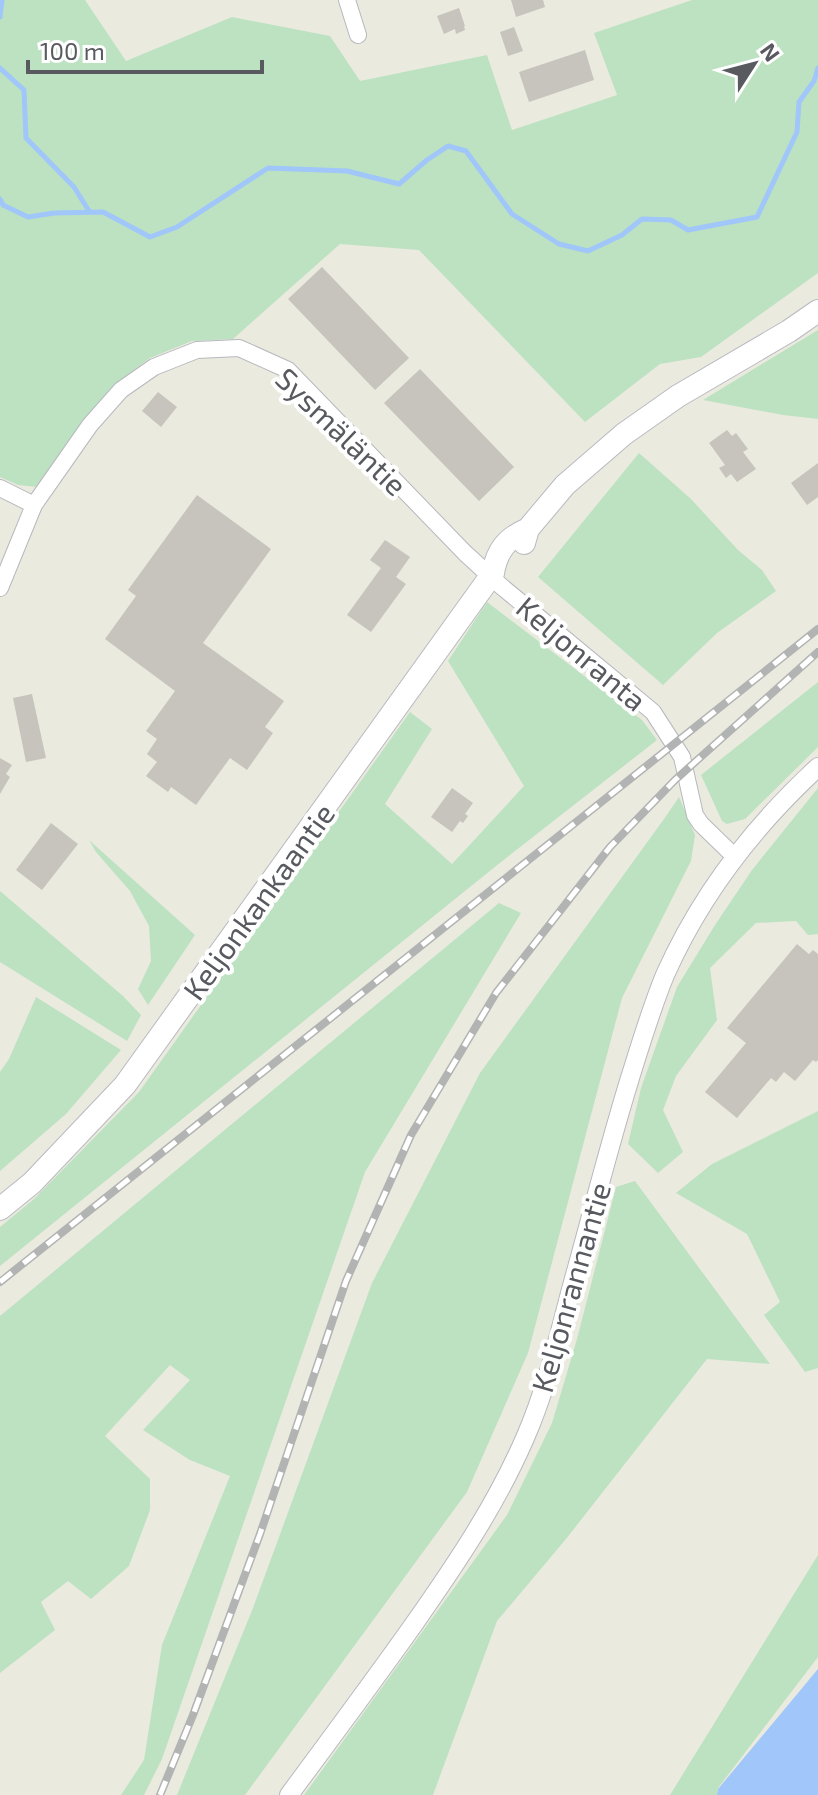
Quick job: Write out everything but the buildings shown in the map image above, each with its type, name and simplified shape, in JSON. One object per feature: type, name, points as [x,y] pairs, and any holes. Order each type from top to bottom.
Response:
[{"type":"main road","name":"Keljonkankaantie","points":[[0,1209],[32,1183],[125,1085],[491,575],[507,566],[524,545],[528,529],[565,485],[624,434],[678,396],[818,311]]},
{"type":"street","points":[[347,0],[358,35]]},
{"type":"street","name":"Sysmäläntie","points":[[0,588],[34,505],[90,425],[121,390],[154,367],[197,350],[239,348],[288,370],[465,553],[491,575]]},
{"type":"street","points":[[0,488],[34,505]]},
{"type":"street","name":"Keljonranta","points":[[491,575],[653,712],[682,757],[695,815],[735,857]]},
{"type":"street","name":"Keljonrannantie","points":[[289,1795],[462,1556],[505,1482],[526,1435],[554,1353],[608,1151],[650,1014],[680,945],[735,857],[781,803],[818,767]]},
{"type":"green space","points":[[0,0],[85,0],[126,61],[232,17],[330,36],[360,81],[487,55],[512,130],[617,95],[594,33],[692,0],[818,0],[818,273],[701,357],[660,364],[585,422],[419,250],[340,244],[233,339],[192,341],[150,358],[114,385],[37,487],[18,485],[0,477]]},
{"type":"green space","points":[[818,330],[818,419],[703,400]]},
{"type":"green space","points":[[639,453],[691,499],[738,550],[762,570],[776,591],[717,633],[663,685],[538,577]]},
{"type":"green space","points":[[487,602],[642,720],[657,740],[0,1266],[0,1227],[34,1199],[139,1092],[410,712],[432,729],[385,804],[452,864],[524,786],[448,661]]},
{"type":"green space","points":[[818,682],[818,747],[745,819],[727,824],[722,821],[701,775]]},
{"type":"green space","points":[[818,788],[818,934],[808,935],[796,921],[756,923],[710,968],[717,1020],[676,1076],[663,1110],[683,1152],[658,1173],[628,1144],[641,1088],[677,987],[752,870]]},
{"type":"green space","points":[[679,797],[695,835],[691,861],[622,998],[528,1353],[467,1492],[245,1795],[177,1795],[253,1608],[372,1283],[480,1073]]},
{"type":"green space","points":[[89,840],[195,935],[148,1005],[138,989],[151,961],[149,926],[130,891]]},
{"type":"green space","points":[[0,891],[141,1015],[127,1041],[0,962]]},
{"type":"green space","points":[[499,903],[521,913],[365,1172],[162,1759],[144,1795],[121,1795],[144,1760],[162,1645],[230,1476],[190,1460],[143,1430],[190,1380],[170,1365],[105,1436],[150,1479],[150,1510],[129,1566],[91,1599],[68,1581],[41,1602],[55,1630],[0,1673],[0,1316]]},
{"type":"green space","points":[[36,997],[121,1050],[66,1114],[0,1171],[0,1072],[9,1059]]},
{"type":"green space","points":[[818,1111],[818,1368],[805,1372],[764,1315],[780,1302],[747,1234],[676,1193],[712,1164]]},
{"type":"green space","points":[[635,1181],[770,1364],[707,1359],[566,1539],[497,1621],[433,1795],[304,1795],[507,1515],[552,1423],[616,1187]]},
{"type":"green space","points":[[818,1555],[818,1657],[718,1788],[717,1795],[670,1795]]},
{"type":"water","points":[[818,1669],[818,1795],[717,1795],[718,1789]]},
{"type":"waterway","points":[[0,17],[2,0]]},
{"type":"waterway","points":[[0,68],[24,90],[26,138],[74,187],[89,211]]},
{"type":"waterway","points":[[0,199],[3,205],[28,217],[103,212],[150,237],[177,227],[268,168],[347,171],[399,184],[448,146],[466,151],[512,214],[559,244],[588,251],[622,235],[642,219],[671,220],[688,230],[757,217],[797,132],[799,102],[814,81],[818,68]]},
{"type":"railway","points":[[0,1282],[818,629]]},
{"type":"railway","points":[[160,1795],[260,1534],[346,1281],[411,1135],[496,993],[610,847],[675,780],[818,652]]}]
